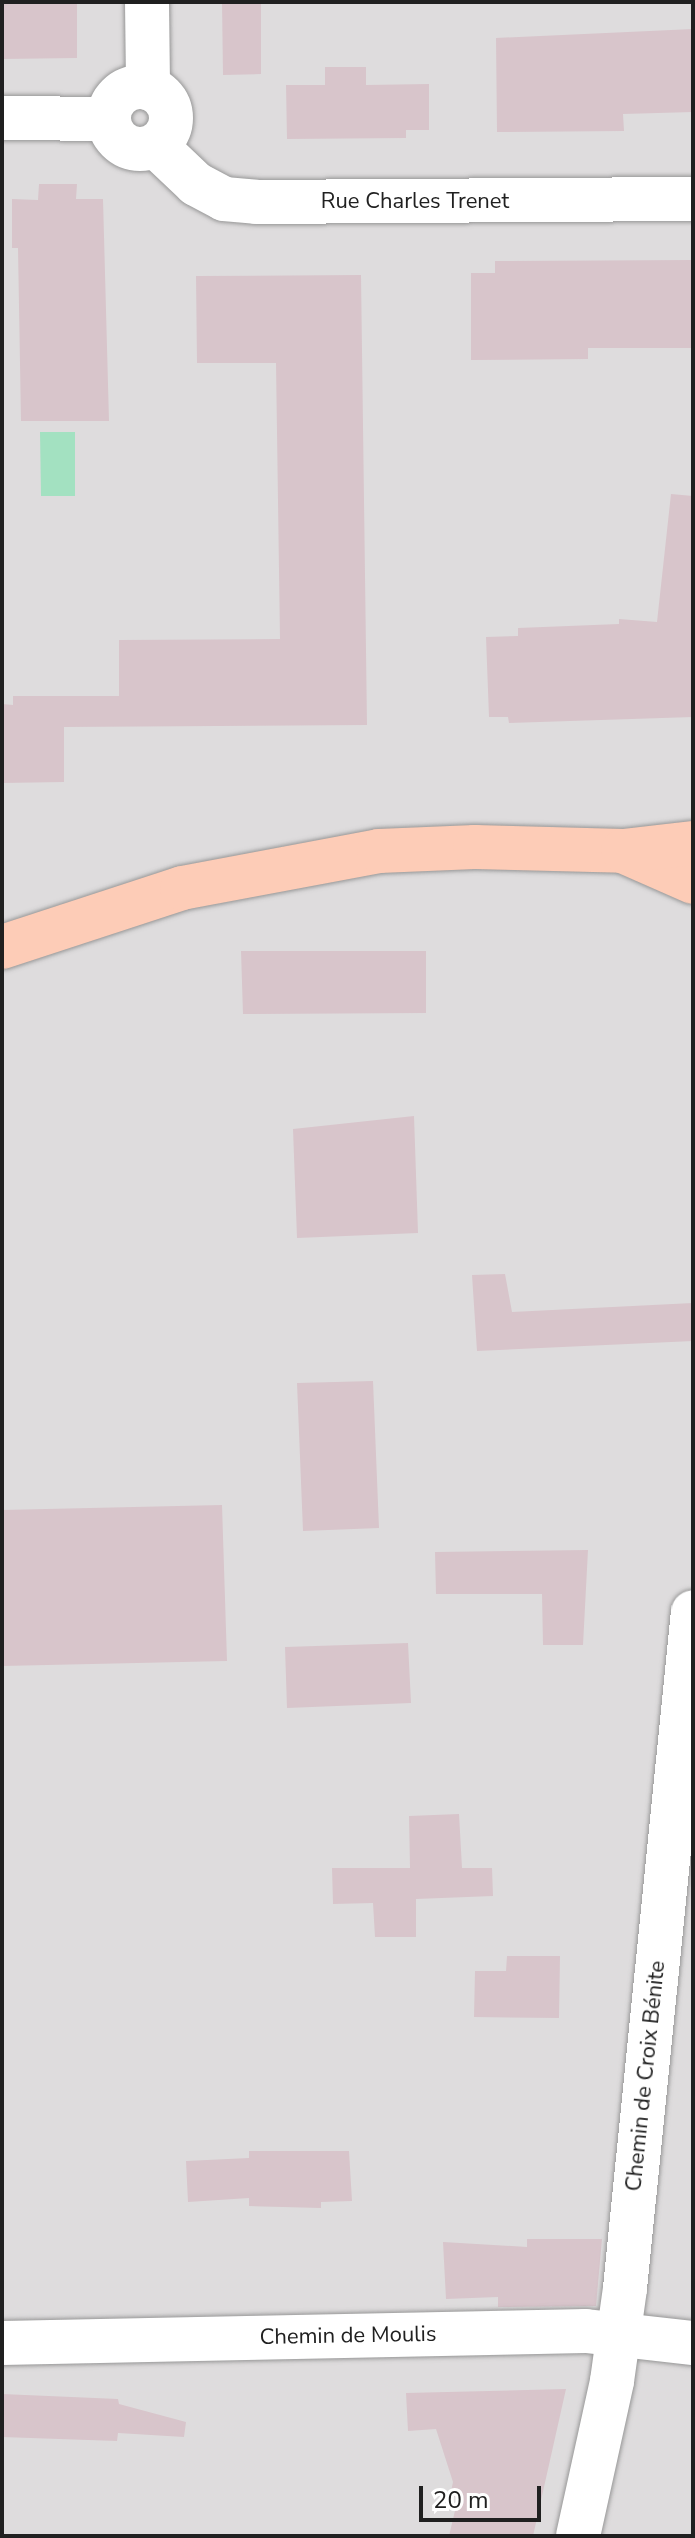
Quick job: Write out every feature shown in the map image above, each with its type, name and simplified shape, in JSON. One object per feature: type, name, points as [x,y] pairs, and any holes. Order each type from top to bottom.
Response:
[{"type":"street","points":[[147,2],[148,88]]},
{"type":"street","points":[[129,88],[148,88],[168,102],[171,126],[156,146],[135,150],[116,139],[108,119],[113,101],[129,88]]},
{"type":"street","points":[[2,118],[108,119]]},
{"type":"street","name":"Rue Charles Trenet","points":[[156,146],[196,184],[224,199],[256,202],[693,199]]},
{"type":"street","points":[[2,947],[182,888],[258,870],[379,851],[475,847],[623,851],[693,843]]},
{"type":"street","points":[[623,851],[693,882]]},
{"type":"street","name":"Chemin de Croix Bénite","points":[[578,2536],[619,2333],[693,1612]]},
{"type":"street","name":"Chemin de Moulis","points":[[2,2343],[619,2333],[693,2343]]},
{"type":"shaded area","points":[[2,2],[693,2],[693,2536],[2,2536]]},
{"type":"shaded area","points":[[40,432],[75,432],[75,496],[41,496]]},
{"type":"building","points":[[2,2],[77,2],[77,58],[2,59]]},
{"type":"building","points":[[222,2],[261,2],[261,74],[223,75]]},
{"type":"building","points":[[693,29],[693,112],[623,114],[624,131],[497,132],[496,38]]},
{"type":"building","points":[[325,67],[366,67],[366,85],[429,84],[429,130],[406,130],[406,138],[287,139],[286,85],[325,85]]},
{"type":"building","points":[[39,184],[77,184],[76,199],[103,199],[109,421],[21,421],[18,248],[12,248],[12,199],[38,200]]},
{"type":"building","points":[[693,260],[693,348],[588,348],[588,359],[471,360],[471,273],[495,273],[495,261]]},
{"type":"building","points":[[361,275],[367,725],[64,727],[64,782],[2,783],[2,704],[13,705],[13,696],[119,696],[119,640],[280,639],[276,363],[197,363],[196,276]]},
{"type":"building","points":[[671,494],[693,496],[693,717],[509,723],[508,717],[489,717],[486,637],[518,636],[518,628],[619,624],[619,619],[657,622]]},
{"type":"building","points":[[241,951],[426,951],[426,1013],[243,1014]]},
{"type":"building","points":[[414,1116],[418,1233],[297,1238],[293,1129]]},
{"type":"building","points":[[505,1274],[512,1312],[693,1303],[693,1341],[477,1351],[472,1275]]},
{"type":"building","points":[[373,1381],[379,1528],[303,1531],[297,1383]]},
{"type":"building","points":[[222,1505],[227,1661],[2,1666],[2,1510]]},
{"type":"building","points":[[588,1550],[583,1645],[543,1645],[542,1594],[436,1594],[435,1552]]},
{"type":"building","points":[[408,1643],[411,1703],[287,1708],[285,1647]]},
{"type":"building","points":[[459,1814],[462,1868],[492,1868],[493,1896],[416,1899],[416,1937],[375,1937],[373,1903],[333,1904],[332,1868],[410,1868],[409,1816]]},
{"type":"building","points":[[507,1956],[560,1956],[559,2018],[474,2017],[475,1971],[506,1971]]},
{"type":"building","points":[[249,2151],[349,2151],[352,2201],[321,2202],[321,2208],[249,2206],[249,2198],[188,2202],[186,2161],[249,2158]]},
{"type":"building","points":[[527,2239],[602,2239],[596,2306],[498,2307],[498,2297],[446,2299],[443,2242],[527,2247]]},
{"type":"building","points":[[566,2389],[533,2536],[449,2536],[458,2498],[450,2496],[453,2482],[436,2429],[408,2431],[406,2393]]},
{"type":"building","points":[[2,2394],[118,2399],[119,2404],[186,2422],[184,2437],[118,2433],[117,2441],[2,2437]]}]
